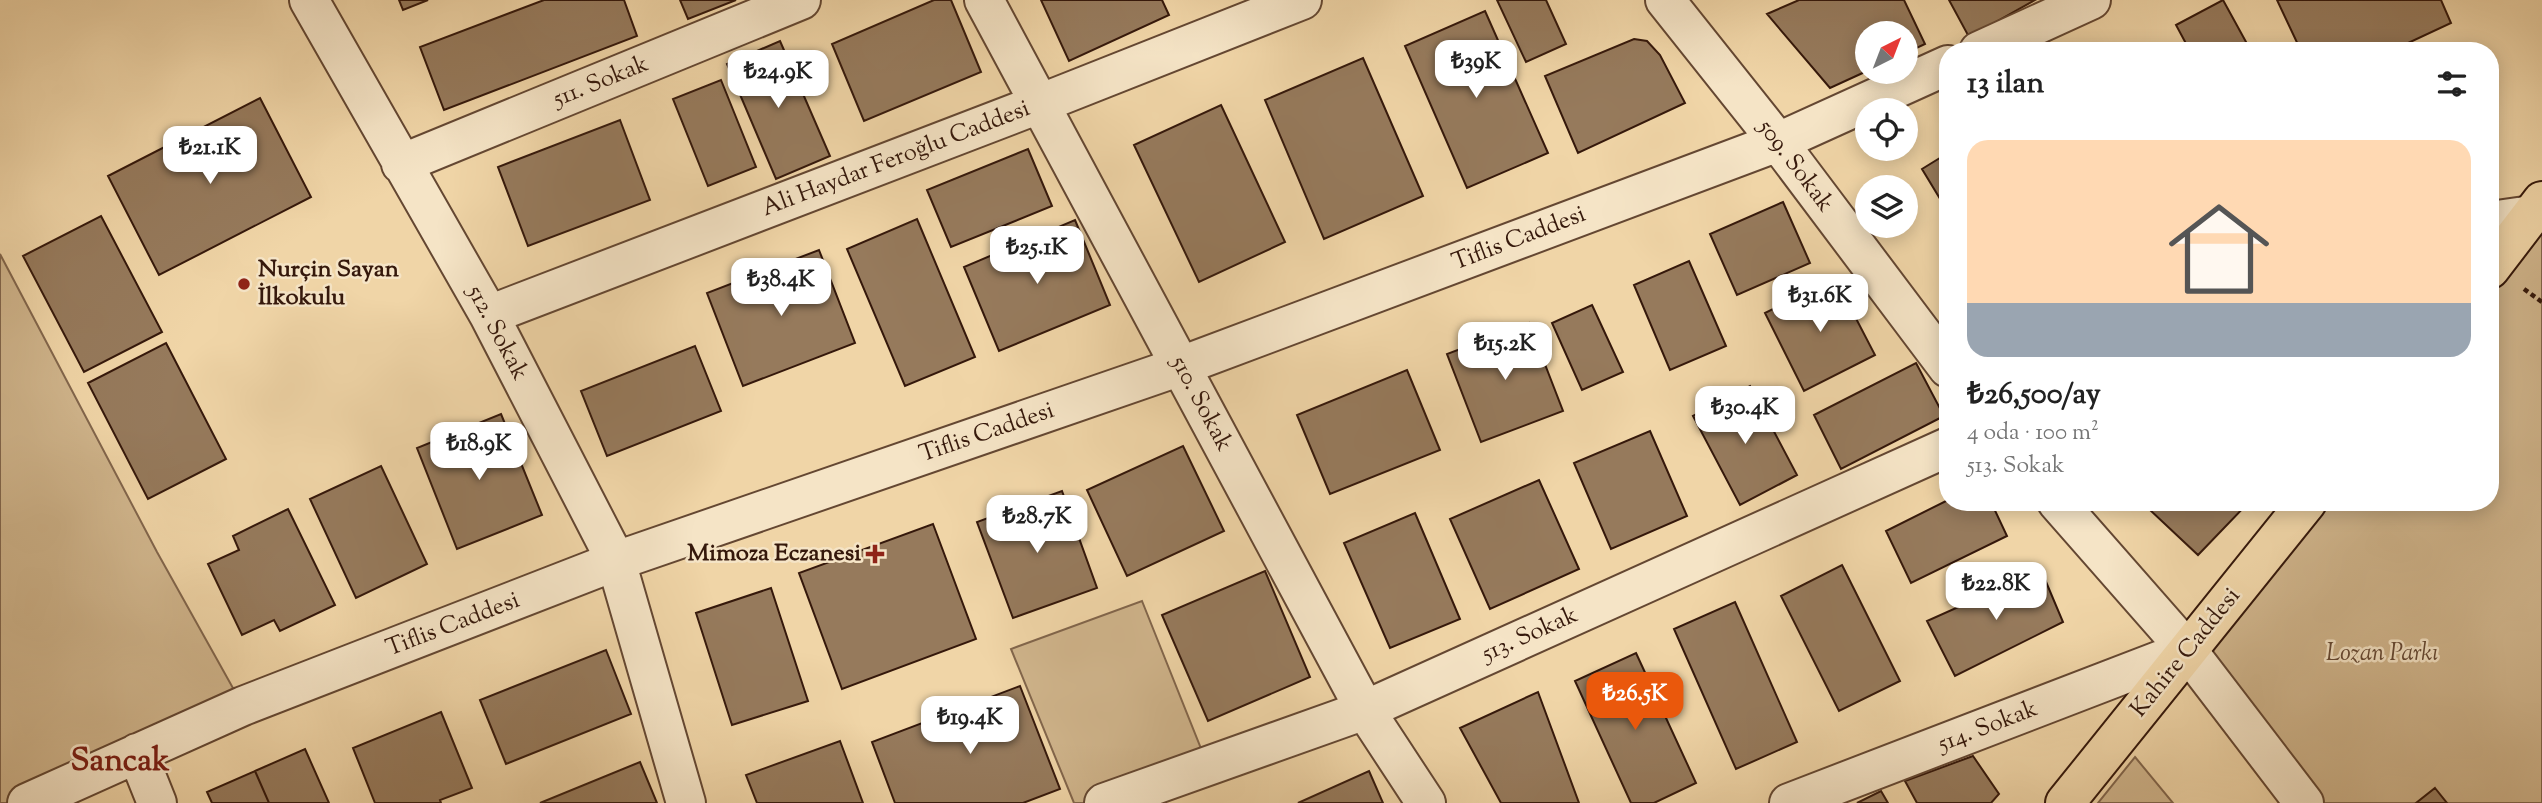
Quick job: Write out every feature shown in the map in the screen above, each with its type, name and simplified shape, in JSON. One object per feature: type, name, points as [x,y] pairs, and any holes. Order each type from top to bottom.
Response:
[{"type":"main road","points":[[2499,257],[2537,208]]},
{"type":"main road","name":"Kahire Caddesi","points":[[2065,803],[2300,511]]},
{"type":"street","name":"512. Sokak","points":[[309,0],[489,315],[616,561],[687,803]]},
{"type":"street","name":"511. Sokak","points":[[401,164],[800,0]]},
{"type":"street","name":"510. Sokak","points":[[984,0],[1365,710],[1426,803]]},
{"type":"street","name":"Ali Haydar Feroğlu Caddesi","points":[[489,315],[1302,0]]},
{"type":"street","name":"509. Sokak","points":[[1665,0],[1777,142],[1939,356]]},
{"type":"street","points":[[1999,42],[2091,0]]},
{"type":"street","name":"Tiflis Caddesi","points":[[27,803],[243,706],[616,561],[1181,366],[1777,142],[1939,69]]},
{"type":"street","points":[[2499,219],[2537,208]]},
{"type":"street","name":"513. Sokak","points":[[1104,803],[1365,710],[1939,451]]},
{"type":"street","points":[[2065,511],[2188,650],[2304,803]]},
{"type":"street","name":"514. Sokak","points":[[1790,803],[2188,650]]},
{"type":"street","points":[[137,753],[157,803]]},
{"type":"green space","name":"Lozan Parkı","points":[[2542,201],[2542,803],[2304,803],[2187,650],[2300,511],[2499,511],[2499,257]]},
{"type":"green space","points":[[0,254],[157,552],[243,706],[27,803],[0,803]]},
{"type":"green space","points":[[1142,601],[1208,766],[1104,803],[1074,803],[1011,649]]},
{"type":"green space","points":[[2135,757],[2173,803],[2098,803]]},
{"type":"building","points":[[399,0],[428,0],[403,10]]},
{"type":"building","points":[[544,0],[624,0],[637,36],[444,110],[420,47]]},
{"type":"building","points":[[680,0],[736,0],[688,19]]},
{"type":"building","points":[[934,0],[951,0],[981,72],[864,121],[832,44]]},
{"type":"building","points":[[1041,0],[1162,0],[1169,15],[1069,61]]},
{"type":"building","points":[[1497,0],[1546,0],[1566,44],[1526,62]]},
{"type":"building","points":[[1799,0],[1904,0],[1914,21],[1855,21],[1855,77],[1830,88],[1767,14]]},
{"type":"building","points":[[1949,0],[2035,0],[1969,37]]},
{"type":"building","points":[[2223,0],[2246,42],[2185,42],[2176,25]]},
{"type":"building","points":[[2277,0],[2441,0],[2451,23],[2410,42],[2297,42]]},
{"type":"building","points":[[1485,11],[1548,153],[1467,188],[1405,46]]},
{"type":"building","points":[[1918,29],[1925,44],[1918,47]]},
{"type":"building","points":[[1634,39],[1647,41],[1660,55],[1685,103],[1578,153],[1545,76]]},
{"type":"building","points":[[780,41],[830,156],[776,179],[727,64]]},
{"type":"building","points":[[1363,58],[1423,196],[1324,239],[1265,100]]},
{"type":"building","points":[[721,80],[756,167],[708,186],[673,99]]},
{"type":"building","points":[[260,98],[311,197],[159,275],[108,176]]},
{"type":"building","points":[[1221,105],[1285,242],[1199,282],[1134,145]]},
{"type":"building","points":[[620,120],[650,200],[528,246],[498,167]]},
{"type":"building","points":[[1028,149],[1052,206],[951,247],[927,190]]},
{"type":"building","points":[[1939,159],[1939,197],[1922,169]]},
{"type":"building","points":[[1783,202],[1810,263],[1737,295],[1710,234]]},
{"type":"building","points":[[101,216],[162,332],[84,372],[23,256]]},
{"type":"building","points":[[917,219],[975,357],[905,386],[847,249]]},
{"type":"building","points":[[1075,220],[1110,305],[999,351],[964,267]]},
{"type":"building","points":[[819,250],[855,343],[743,386],[707,293]]},
{"type":"building","points":[[1689,261],[1726,346],[1670,370],[1634,285]]},
{"type":"building","points":[[1835,278],[1875,355],[1804,391],[1765,313]]},
{"type":"building","points":[[1592,305],[1623,372],[1582,390],[1552,323]]},
{"type":"building","points":[[1529,323],[1563,411],[1481,442],[1447,354]]},
{"type":"building","points":[[166,343],[226,459],[148,499],[88,383]]},
{"type":"building","points":[[695,346],[721,411],[607,456],[581,391]]},
{"type":"building","points":[[1916,363],[1939,407],[1939,419],[1841,469],[1814,415]]},
{"type":"building","points":[[1407,370],[1440,450],[1330,494],[1297,415]]},
{"type":"building","points":[[1750,386],[1797,475],[1740,505],[1693,416]]},
{"type":"building","points":[[501,414],[542,515],[457,549],[417,448]]},
{"type":"building","points":[[1650,431],[1687,516],[1611,549],[1574,463]]},
{"type":"building","points":[[1183,446],[1224,531],[1127,576],[1087,490]]},
{"type":"building","points":[[381,466],[427,564],[356,598],[310,499]]},
{"type":"building","points":[[1539,480],[1579,569],[1490,609],[1450,519]]},
{"type":"building","points":[[1062,491],[1097,588],[1013,618],[977,522]]},
{"type":"building","points":[[1939,504],[1939,511],[1995,511],[2007,536],[1911,583],[1886,531]]},
{"type":"building","points":[[288,509],[335,605],[280,631],[274,620],[242,635],[208,564],[239,550],[233,536]]},
{"type":"building","points":[[2151,511],[2240,511],[2198,555]]},
{"type":"building","points":[[1415,513],[1460,619],[1390,648],[1344,543]]},
{"type":"building","points":[[933,524],[976,639],[842,689],[799,573]]},
{"type":"building","points":[[1842,565],[1900,681],[1839,711],[1781,596]]},
{"type":"building","points":[[2041,570],[2063,622],[1955,676],[1927,621]]},
{"type":"building","points":[[1265,571],[1310,677],[1208,721],[1162,615]]},
{"type":"building","points":[[771,588],[808,701],[732,725],[696,613]]},
{"type":"building","points":[[1735,602],[1797,742],[1736,769],[1674,629]]},
{"type":"building","points":[[606,650],[631,714],[506,764],[480,700]]},
{"type":"building","points":[[1636,653],[1696,783],[1654,803],[1631,803],[1575,681]]},
{"type":"building","points":[[1020,686],[1060,789],[1023,803],[895,803],[872,742]]},
{"type":"building","points":[[1538,692],[1579,803],[1501,803],[1460,728]]},
{"type":"building","points":[[441,712],[472,788],[440,800],[441,803],[375,803],[353,748]]},
{"type":"building","points":[[840,741],[863,803],[757,803],[746,775]]},
{"type":"building","points":[[305,749],[329,803],[269,803],[255,771]]},
{"type":"building","points":[[1973,756],[1999,794],[1991,803],[1917,803],[1905,781]]},
{"type":"building","points":[[640,762],[657,803],[540,803]]},
{"type":"building","points":[[255,771],[269,803],[212,803],[207,792]]},
{"type":"building","points":[[1369,771],[1383,803],[1298,803]]},
{"type":"building","points":[[2435,788],[2447,803],[2416,803]]},
{"type":"building","points":[[1881,791],[1888,803],[1857,803]]},
{"type":"place","name":"Nurçin Sayan İlkokulu","points":[[244,284]]},
{"type":"place","name":"Mimoza Eczanesi","points":[[875,554]]},
{"type":"district","name":"Sancak","points":[[120,762]]}]
